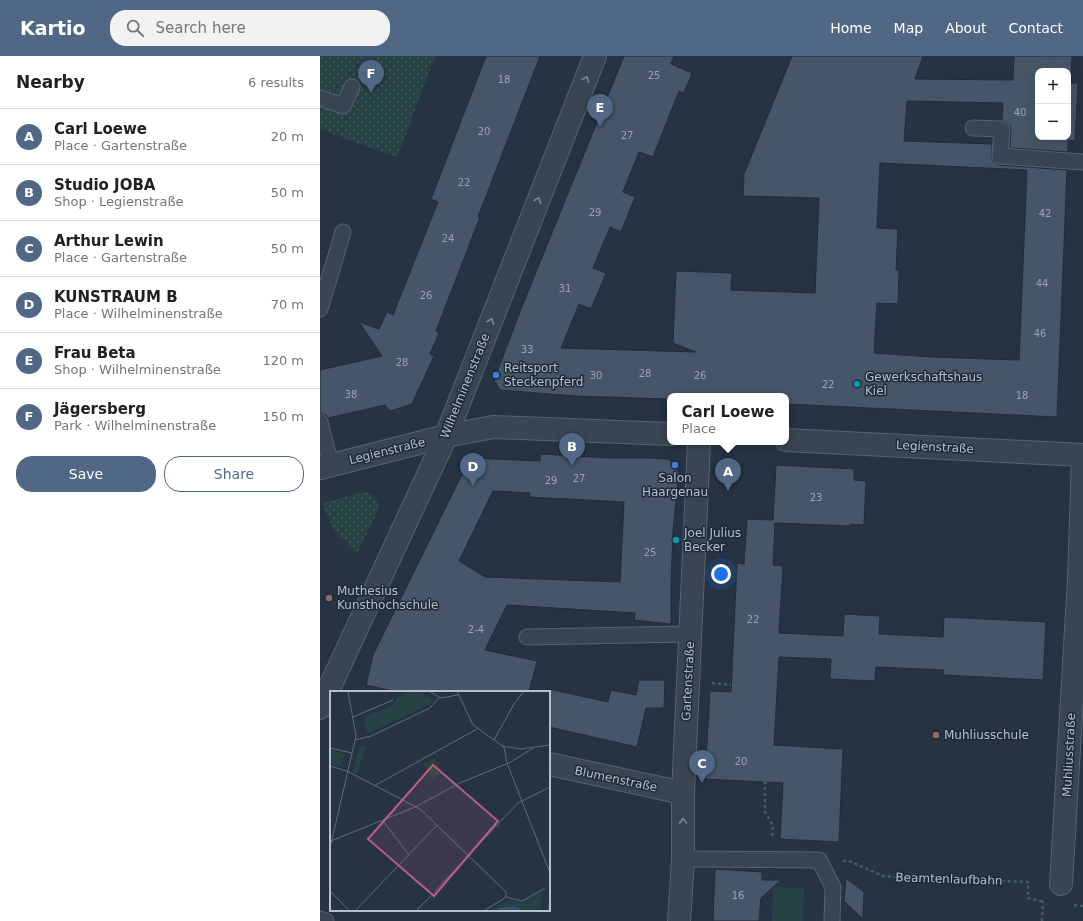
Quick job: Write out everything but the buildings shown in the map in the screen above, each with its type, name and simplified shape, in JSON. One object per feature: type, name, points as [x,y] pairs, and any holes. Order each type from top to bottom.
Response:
[{"type":"street","name":"Wilhelminenstraße","points":[[320,708],[446,436],[595,56]]},
{"type":"street","name":"Legienstraße","points":[[325,466],[446,436],[493,427],[667,434]]},
{"type":"street","name":"Legienstraße","points":[[789,440],[1083,455]]},
{"type":"street","name":"Gartenstraße","points":[[679,921],[683,854],[683,793],[699,445]]},
{"type":"street","name":"Muhliusstraße","points":[[1064,894],[1080,579],[1083,459]]},
{"type":"street","points":[[320,718],[330,720]]},
{"type":"street","name":"Blumenstraße","points":[[550,764],[683,793]]},
{"type":"lane","points":[[320,98],[343,106],[352,87]]},
{"type":"lane","points":[[973,128],[1002,130],[1000,156],[1083,162]]},
{"type":"lane","points":[[320,308],[343,232]]},
{"type":"lane","points":[[320,422],[325,466]]},
{"type":"lane","points":[[527,637],[690,634]]},
{"type":"lane","points":[[683,854],[819,860],[833,887],[832,921]]},
{"type":"lane","points":[[320,919],[326,921]]},
{"type":"path","points":[[718,684],[731,685]]},
{"type":"path","points":[[765,769],[765,812],[773,826],[772,837]]},
{"type":"path","name":"Beamtenlaufbahn","points":[[819,860],[849,861],[883,876],[897,878],[1028,882],[1028,898],[1051,903]]},
{"type":"path","points":[[1064,894],[1083,906]]},
{"type":"path","points":[[1042,921],[1043,896]]},
{"type":"green space","points":[[320,56],[435,56],[397,158],[320,129]]},
{"type":"green space","points":[[365,492],[372,494],[376,498],[378,510],[357,554],[335,533],[322,503]]},
{"type":"green space","points":[[773,887],[804,888],[803,921],[772,921]]},
{"type":"place","name":"Jägersberg","points":[[371,93]]},
{"type":"place","name":"Frau Beta","points":[[600,127]]},
{"type":"place","name":"Reitsport Steckenpferd","points":[[496,375]]},
{"type":"place","name":"Gewerkschaftshaus Kiel","points":[[857,384]]},
{"type":"place","name":"Salon Haargenau","points":[[675,465]]},
{"type":"place","name":"Studio JOBA","points":[[572,466]]},
{"type":"place","name":"KUNSTRAUM B","points":[[473,486]]},
{"type":"place","name":"Carl Loewe","points":[[728,491]]},
{"type":"place","name":"Joel Julius Becker","points":[[676,540]]},
{"type":"place","name":"Muthesius Kunsthochschule","points":[[329,598]]},
{"type":"place","name":"Muhliusschule","points":[[936,735]]},
{"type":"place","name":"Arthur Lewin","points":[[702,783]]}]
